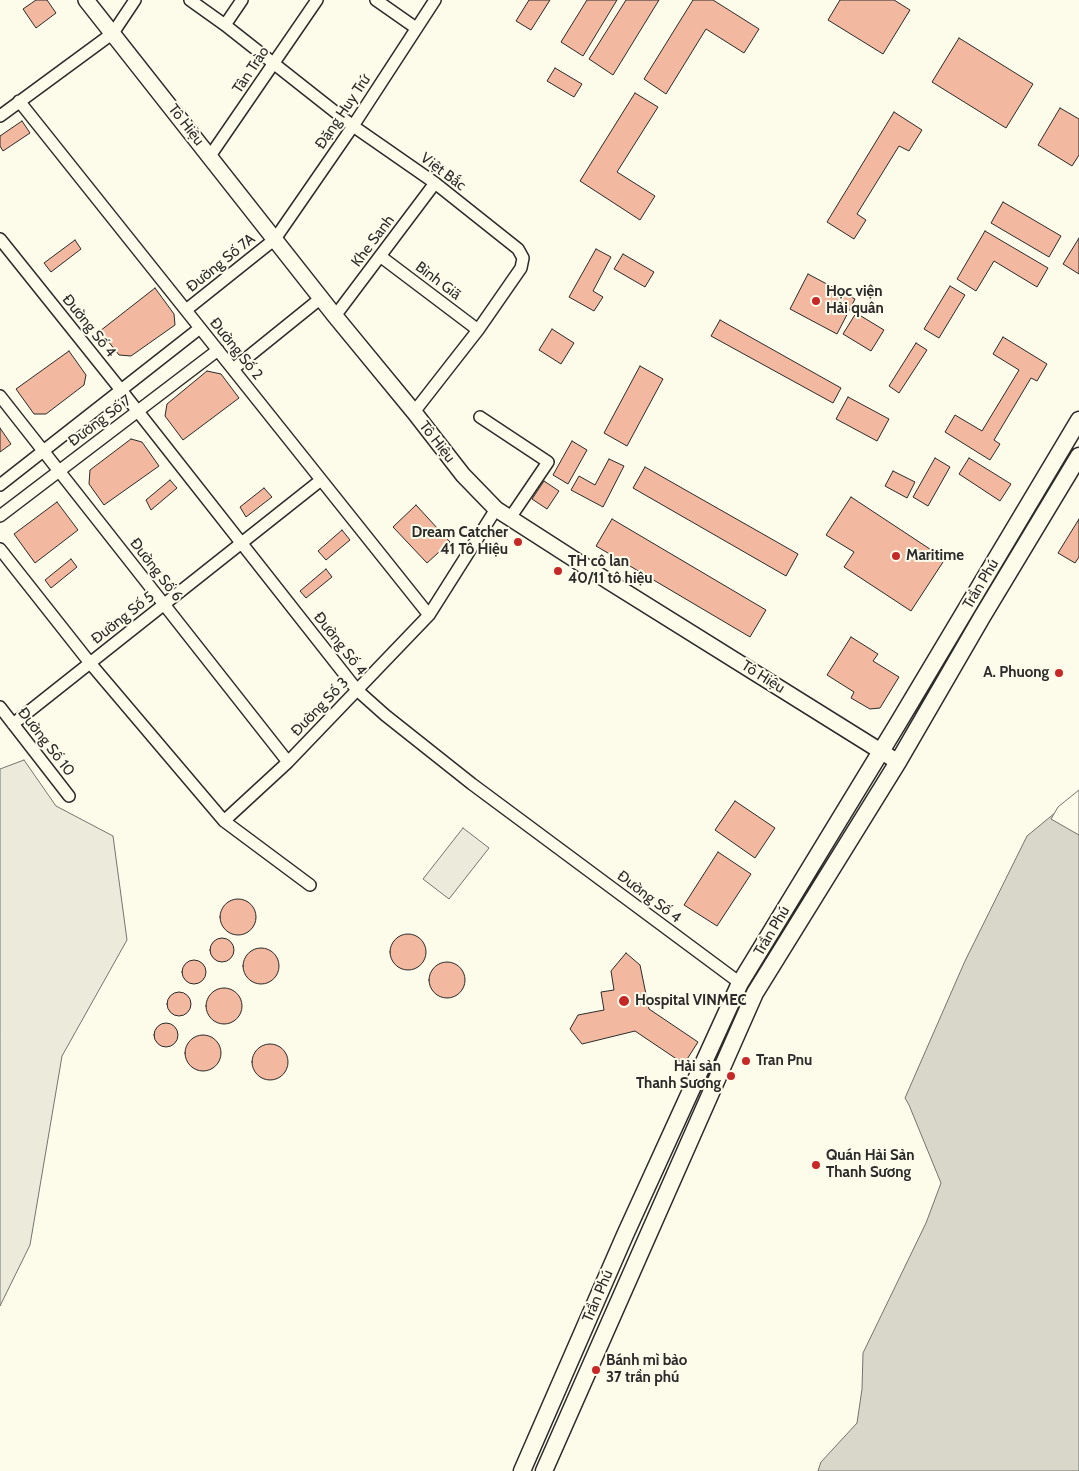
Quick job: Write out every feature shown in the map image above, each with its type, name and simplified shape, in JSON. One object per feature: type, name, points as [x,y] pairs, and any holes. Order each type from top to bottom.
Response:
[{"type":"main road","name":"Trần Phú","points":[[522,1471],[625,1235],[740,983],[881,752],[1072,446],[1079,420]]},
{"type":"main road","name":"Trần Phú","points":[[544,1471],[755,993],[898,762],[982,617],[1079,456]]},
{"type":"main road","points":[[740,983],[755,993]]},
{"type":"street","name":"Tô Hiệu","points":[[86,0],[335,316],[463,474],[496,509],[898,762]]},
{"type":"street","points":[[0,116],[113,33],[136,0]]},
{"type":"street","name":"Việt Bắc","points":[[190,0],[226,25],[353,126],[435,183],[518,249],[523,258],[521,268],[478,330],[414,412]]},
{"type":"street","points":[[226,25],[242,0]]},
{"type":"street","name":"Tân Trào","points":[[210,156],[317,0]]},
{"type":"street","points":[[376,0],[416,28]]},
{"type":"street","name":"Đặng Huy Trứ","points":[[274,239],[353,126],[435,0]]},
{"type":"street","name":"Đường Số 2","points":[[19,101],[430,615]]},
{"type":"street","name":"Khe Sanh","points":[[335,316],[435,183]]},
{"type":"street","name":"Đường Số 4","points":[[0,239],[122,390],[357,690],[385,715],[472,784],[740,983]]},
{"type":"street","name":"Đường Số 7A","points":[[186,310],[274,239]]},
{"type":"street","name":"Bình Giã","points":[[380,256],[478,330]]},
{"type":"street","points":[[233,369],[321,298]]},
{"type":"street","name":"Đường Số 7","points":[[0,485],[200,328]]},
{"type":"street","name":"Đường Số 7","points":[[0,516],[218,350]]},
{"type":"street","name":"Đường Số 6","points":[[0,396],[288,762]]},
{"type":"street","points":[[480,417],[548,462],[510,518]]},
{"type":"street","name":"Đường Số 5","points":[[13,724],[322,480]]},
{"type":"street","name":"Đường Số 3","points":[[224,821],[288,762],[430,615],[496,509]]},
{"type":"street","points":[[0,549],[90,663],[224,821],[310,885]]},
{"type":"street","name":"Đường Số 10","points":[[0,706],[69,796]]},
{"type":"shaded area","points":[[24,760],[56,806],[113,836],[127,940],[62,1056],[30,1245],[0,1306],[0,769]]},
{"type":"shaded area","points":[[1079,793],[1079,1471],[818,1471],[821,1462],[857,1423],[862,1389],[863,1353],[926,1223],[941,1183],[905,1098],[965,961],[1027,836]]},
{"type":"shaded area","points":[[463,828],[489,848],[449,899],[423,879]]},
{"type":"pier","points":[[1079,790],[1079,835],[1051,819],[1058,807]]},
{"type":"building","points":[[36,0],[47,0],[56,13],[36,28],[23,9]]},
{"type":"building","points":[[529,0],[550,0],[531,30],[516,21]]},
{"type":"building","points":[[587,0],[617,0],[583,56],[561,42]]},
{"type":"building","points":[[626,0],[659,0],[613,75],[589,59]]},
{"type":"building","points":[[693,0],[713,0],[759,29],[744,53],[706,29],[666,94],[644,79]]},
{"type":"building","points":[[840,0],[894,0],[910,10],[883,54],[828,20]]},
{"type":"building","points":[[959,38],[1033,84],[1006,128],[932,82]]},
{"type":"building","points":[[555,68],[582,84],[574,97],[547,81]]},
{"type":"building","points":[[635,93],[658,107],[617,172],[655,196],[640,220],[580,181]]},
{"type":"building","points":[[1060,108],[1079,119],[1079,155],[1072,166],[1038,145]]},
{"type":"building","points":[[894,112],[922,130],[909,151],[899,146],[857,214],[866,220],[854,239],[827,222]]},
{"type":"building","points":[[22,121],[30,133],[3,151],[0,146],[0,136]]},
{"type":"building","points":[[1003,202],[1061,236],[1049,257],[991,223]]},
{"type":"building","points":[[985,231],[1048,268],[1037,287],[994,261],[976,291],[957,279]]},
{"type":"building","points":[[1079,238],[1079,274],[1063,264]]},
{"type":"building","points":[[75,240],[81,249],[51,272],[44,263]]},
{"type":"building","points":[[596,249],[611,257],[593,291],[603,297],[594,311],[569,297]]},
{"type":"building","points":[[623,254],[654,272],[645,287],[614,269]]},
{"type":"building","points":[[808,274],[855,299],[837,334],[790,309]]},
{"type":"building","points":[[950,286],[965,295],[939,338],[924,329]]},
{"type":"building","points":[[155,288],[174,314],[175,325],[131,356],[119,355],[100,331]]},
{"type":"building","points":[[856,313],[884,330],[871,351],[843,334]]},
{"type":"building","points":[[720,320],[841,388],[833,403],[711,336]]},
{"type":"building","points":[[552,329],[574,343],[561,364],[539,350]]},
{"type":"building","points":[[1003,337],[1047,364],[1037,381],[1031,378],[994,440],[1000,444],[990,460],[945,432],[955,415],[982,431],[1019,370],[993,354]]},
{"type":"building","points":[[916,343],[927,350],[899,393],[889,386]]},
{"type":"building","points":[[69,351],[86,375],[84,385],[46,414],[34,414],[16,389]]},
{"type":"building","points":[[640,366],[663,379],[627,446],[604,433]]},
{"type":"building","points":[[207,371],[221,374],[239,398],[183,440],[165,416],[167,404]]},
{"type":"building","points":[[848,397],[889,419],[877,441],[836,419]]},
{"type":"building","points":[[0,428],[11,444],[0,452]]},
{"type":"building","points":[[131,439],[142,442],[159,466],[104,505],[89,484],[90,470]]},
{"type":"building","points":[[572,441],[587,450],[568,484],[553,475]]},
{"type":"building","points":[[935,458],[950,467],[928,506],[913,497]]},
{"type":"building","points":[[969,458],[1011,484],[1000,501],[959,474]]},
{"type":"building","points":[[609,459],[624,466],[603,507],[571,490],[579,476],[595,485]]},
{"type":"building","points":[[645,467],[798,554],[786,576],[633,488]]},
{"type":"building","points":[[893,471],[915,482],[907,498],[885,486]]},
{"type":"building","points":[[170,480],[177,488],[151,510],[146,500]]},
{"type":"building","points":[[544,481],[559,491],[547,509],[532,499]]},
{"type":"building","points":[[264,488],[272,497],[246,517],[240,507]]},
{"type":"building","name":"Maritime","points":[[851,497],[945,559],[911,611],[844,567],[854,552],[826,535]]},
{"type":"building","points":[[57,502],[78,530],[35,563],[14,534]]},
{"type":"building","points":[[416,505],[450,542],[427,563],[393,527]]},
{"type":"building","points":[[612,519],[766,610],[750,637],[596,546]]},
{"type":"building","points":[[1079,519],[1079,557],[1075,563],[1058,553]]},
{"type":"building","points":[[342,530],[350,540],[326,560],[318,551]]},
{"type":"building","points":[[71,559],[77,567],[51,588],[45,580]]},
{"type":"building","points":[[326,569],[332,577],[306,598],[300,591]]},
{"type":"building","points":[[851,637],[878,654],[873,661],[899,677],[880,708],[870,709],[851,698],[854,692],[827,675]]},
{"type":"building","points":[[735,801],[775,828],[755,858],[715,830]]},
{"type":"building","points":[[718,852],[751,874],[717,926],[684,905]]},
{"type":"building","points":[[238,899],[250,905],[256,917],[250,929],[238,935],[226,929],[220,917],[226,905]]},
{"type":"building","points":[[408,934],[420,940],[426,952],[420,964],[408,970],[396,964],[390,952],[396,940]]},
{"type":"building","points":[[222,938],[231,941],[234,950],[231,959],[222,962],[213,959],[210,950],[213,941]]},
{"type":"building","points":[[261,948],[273,954],[279,966],[273,978],[261,984],[249,978],[243,966],[249,954]]},
{"type":"building","name":"Hospital VINMEC","points":[[626,953],[640,965],[649,1009],[698,1042],[684,1064],[635,1031],[582,1044],[570,1029],[578,1015],[604,1010],[601,992],[614,990],[611,971]]},
{"type":"building","points":[[194,960],[203,963],[206,972],[203,981],[194,984],[185,981],[182,972],[185,963]]},
{"type":"building","points":[[447,962],[459,968],[465,980],[459,992],[447,998],[435,992],[429,980],[435,968]]},
{"type":"building","points":[[224,988],[236,994],[242,1006],[236,1018],[224,1024],[212,1018],[206,1006],[212,994]]},
{"type":"building","points":[[179,992],[188,995],[191,1004],[188,1013],[179,1016],[170,1013],[167,1004],[170,995]]},
{"type":"building","points":[[166,1023],[175,1026],[178,1035],[175,1044],[166,1047],[157,1044],[154,1035],[157,1026]]},
{"type":"building","points":[[203,1035],[215,1041],[221,1053],[215,1065],[203,1071],[191,1065],[185,1053],[191,1041]]},
{"type":"building","points":[[270,1044],[282,1050],[288,1062],[282,1074],[270,1080],[258,1074],[252,1062],[258,1050]]},
{"type":"place","name":"Học viện Hải quân","points":[[816,301]]},
{"type":"place","name":"Dream Catcher 41 Tô Hiệu","points":[[518,542]]},
{"type":"place","name":"Maritime","points":[[896,556]]},
{"type":"place","name":"TH cô lan 40/11 tô hiệu","points":[[558,571]]},
{"type":"place","name":"A. Phuong","points":[[1059,673]]},
{"type":"place","name":"Hospital VINMEC","points":[[624,1001]]},
{"type":"place","name":"Tran Pnu","points":[[746,1061]]},
{"type":"place","name":"Hải sản Thanh Sương","points":[[731,1076]]},
{"type":"place","name":"Quán Hải Sản Thanh Sương","points":[[816,1165]]},
{"type":"place","name":"Bánh mì bảo 37 trần phú","points":[[596,1370]]}]
